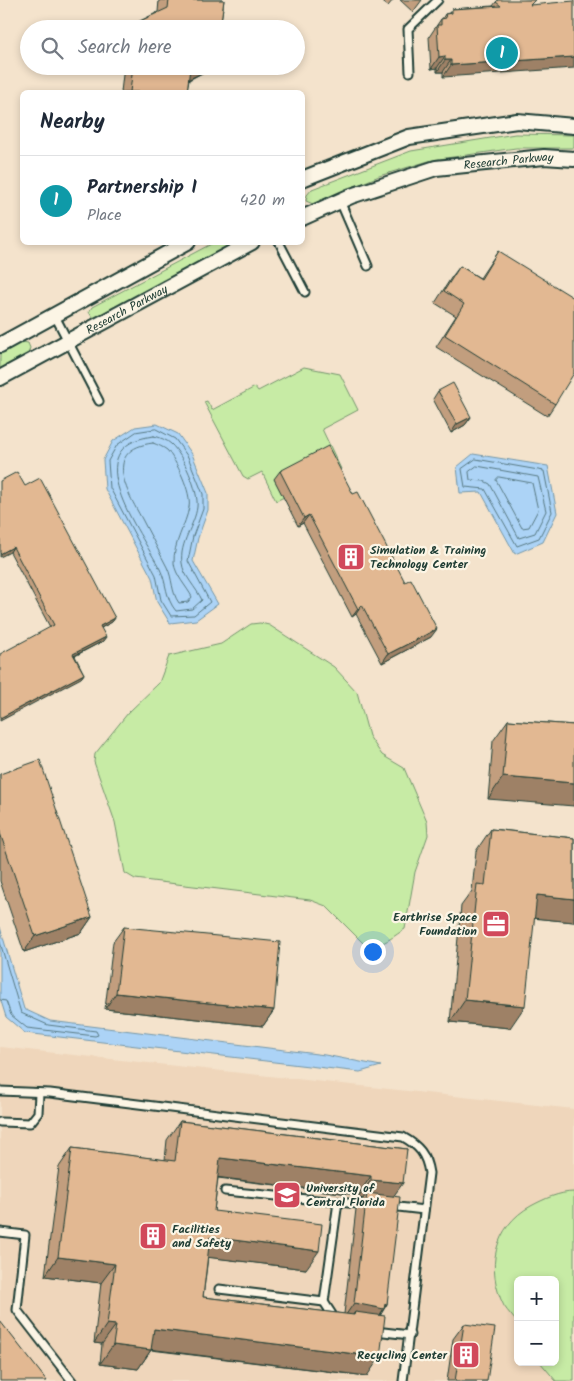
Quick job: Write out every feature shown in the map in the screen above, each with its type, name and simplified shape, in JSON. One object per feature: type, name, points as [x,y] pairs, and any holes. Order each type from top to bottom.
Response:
[{"type":"street","points":[[305,178],[409,137],[517,121],[574,126]]},
{"type":"street","name":"Research Parkway","points":[[305,217],[340,201],[436,168],[544,157],[574,159]]},
{"type":"street","points":[[0,345],[183,245]]},
{"type":"street","name":"Research Parkway","points":[[0,378],[247,245]]},
{"type":"lane","points":[[410,72],[408,29],[438,0]]},
{"type":"lane","points":[[340,201],[368,266]]},
{"type":"lane","points":[[282,245],[305,292]]},
{"type":"lane","points":[[55,316],[99,401]]},
{"type":"lane","points":[[0,1091],[39,1092],[403,1138],[417,1146],[427,1160],[429,1173],[403,1381]]},
{"type":"lane","points":[[0,1122],[30,1123],[38,1113],[39,1092]]},
{"type":"lane","points":[[225,1190],[376,1205]]},
{"type":"lane","points":[[338,1202],[324,1302],[334,1319],[344,1326]]},
{"type":"lane","points":[[386,1206],[424,1210]]},
{"type":"lane","points":[[0,1232],[25,1235],[17,1310],[72,1381]]},
{"type":"lane","points":[[218,1289],[324,1302]]},
{"type":"lane","points":[[363,1329],[410,1335]]},
{"type":"shaded area","name":"University of Central Florida","points":[[0,1047],[574,1109],[574,1381],[0,1381]]},
{"type":"green space","points":[[515,134],[574,135],[574,148],[516,148],[432,160],[379,176],[313,204],[306,201],[307,195],[312,189],[411,151]]},
{"type":"green space","points":[[209,245],[232,245],[230,249],[98,318],[92,317],[89,312],[92,307]]},
{"type":"green space","points":[[22,342],[28,343],[30,348],[28,354],[0,369],[0,353]]},
{"type":"green space","points":[[304,367],[340,374],[358,410],[322,429],[341,469],[276,501],[262,472],[248,479],[243,476],[204,402],[207,401],[212,410],[255,387],[258,391]]},
{"type":"green space","points":[[251,624],[269,625],[334,667],[357,692],[369,736],[382,755],[404,768],[427,822],[428,835],[415,872],[405,929],[379,944],[369,945],[363,943],[326,906],[310,900],[135,879],[125,873],[115,822],[94,762],[95,754],[128,713],[159,683],[169,656],[221,644]]},
{"type":"green space","points":[[574,1192],[574,1381],[556,1381],[543,1366],[559,1366],[559,1276],[514,1276],[514,1319],[504,1306],[498,1292],[494,1263],[501,1237],[508,1225],[531,1206],[546,1198]]},
{"type":"water","points":[[157,424],[178,434],[192,454],[208,493],[208,510],[198,538],[193,561],[218,604],[196,620],[170,623],[157,602],[152,578],[105,489],[103,460],[113,441],[135,427]]},
{"type":"water","points":[[473,454],[548,466],[557,513],[543,542],[515,554],[481,492],[460,493],[457,467]]},
{"type":"water","points":[[0,927],[24,1009],[50,1021],[325,1055],[381,1066],[360,1072],[25,1033],[6,1017],[0,998]]},
{"type":"building","points":[[169,0],[224,0],[221,20],[142,20],[168,8]]},
{"type":"building","points":[[498,0],[535,0],[530,5],[574,1],[574,57],[451,65],[451,60],[445,60],[445,56],[439,57],[437,25],[441,25],[441,19],[446,18],[445,14],[452,13],[452,9],[501,6],[496,2]]},
{"type":"building","points":[[132,75],[189,75],[187,90],[130,90]]},
{"type":"building","points":[[498,251],[574,298],[574,373],[555,404],[445,335],[464,304],[444,291],[460,266],[481,279]]},
{"type":"building","points":[[453,383],[471,417],[457,424],[438,391]]},
{"type":"building","name":"Simulation & Training Technology Center","points":[[328,446],[353,494],[358,492],[405,582],[411,579],[437,629],[388,654],[362,605],[358,609],[309,515],[304,518],[280,471]]},
{"type":"building","points":[[17,472],[25,486],[40,478],[115,618],[100,626],[106,637],[73,654],[84,674],[0,718],[0,654],[54,625],[13,547],[0,554],[0,481]]},
{"type":"building","points":[[508,720],[574,725],[574,783],[503,777]]},
{"type":"building","points":[[40,760],[92,917],[35,936],[0,833],[0,774]]},
{"type":"building","points":[[491,829],[574,838],[574,899],[537,895],[525,1006],[465,1000],[477,884],[485,885]]},
{"type":"building","points":[[124,927],[280,942],[274,1010],[116,993]]},
{"type":"building","points":[[180,1121],[407,1149],[403,1183],[371,1180],[371,1176],[220,1158],[214,1211],[322,1224],[319,1251],[210,1237],[203,1297],[354,1315],[355,1312],[385,1316],[380,1357],[154,1329],[151,1350],[113,1345],[116,1325],[107,1324],[115,1264],[58,1257],[72,1148],[175,1161]]},
{"type":"building","points":[[367,1193],[400,1197],[387,1304],[385,1304],[384,1309],[354,1303]]},
{"type":"building","points":[[0,1321],[47,1381],[0,1381]]},
{"type":"building","points":[[464,1324],[495,1328],[487,1381],[455,1381]]},
{"type":"place","name":"Partnership I","points":[[502,53]]},
{"type":"place","name":"Simulation & Training Technology Center","points":[[351,557]]},
{"type":"place","name":"Earthrise Space Foundation","points":[[496,924]]},
{"type":"place","name":"University of Central Florida","points":[[287,1195]]},
{"type":"place","name":"Facilities and Safety","points":[[153,1236]]},
{"type":"place","name":"Recycling Center","points":[[466,1355]]}]
